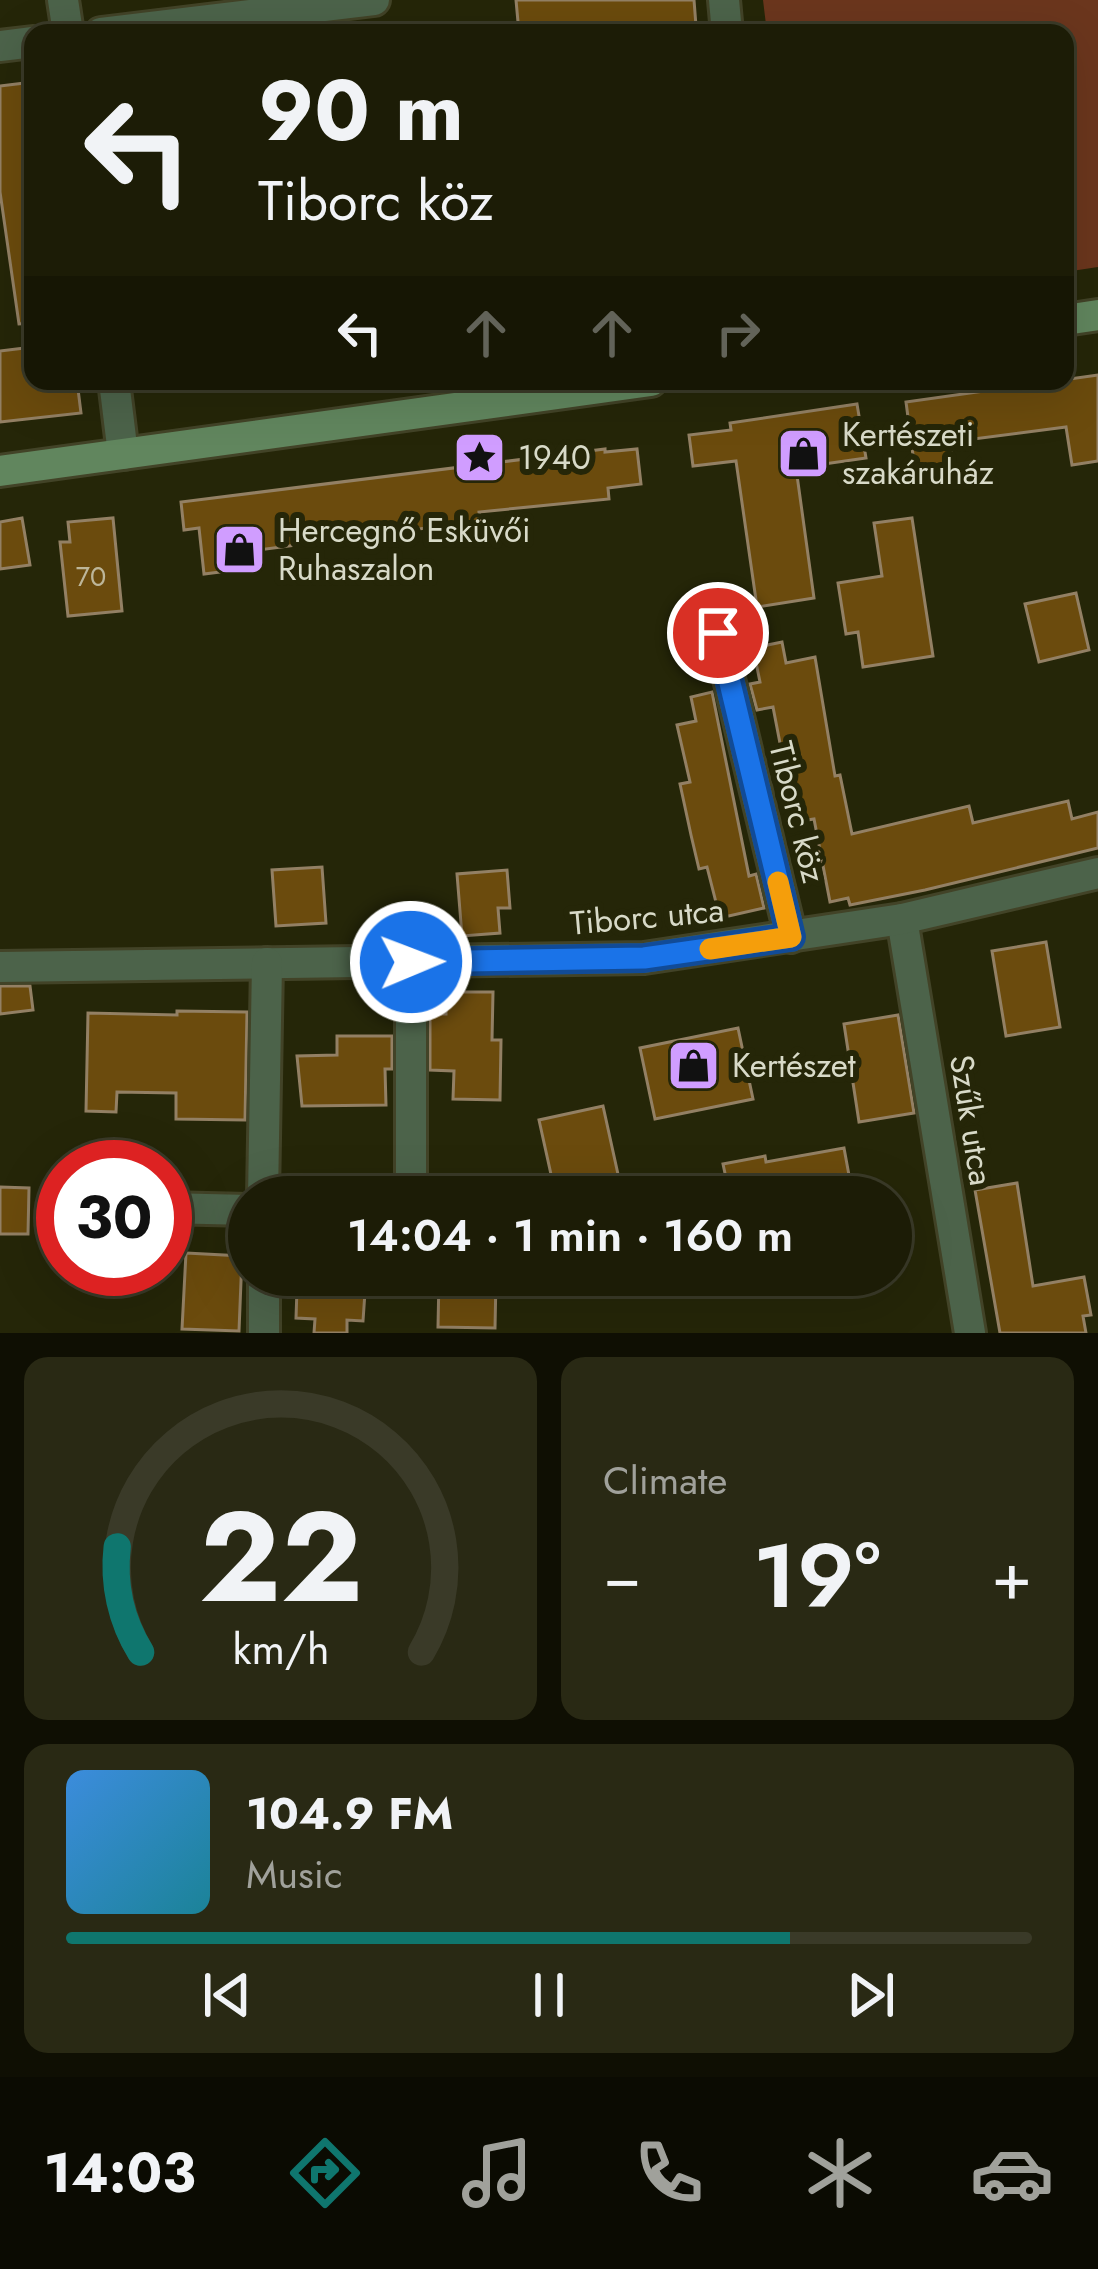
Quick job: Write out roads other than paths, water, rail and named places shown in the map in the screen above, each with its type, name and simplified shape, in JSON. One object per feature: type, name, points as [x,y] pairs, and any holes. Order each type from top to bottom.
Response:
[{"type":"street","points":[[175,24],[374,0]]},
{"type":"street","points":[[115,390],[123,454]]},
{"type":"street","points":[[0,471],[586,390]]},
{"type":"street","name":"Tiborc köz","points":[[718,633],[791,937]]},
{"type":"street","name":"Tiborc utca","points":[[0,967],[644,958],[902,919],[1098,873]]},
{"type":"street","name":"Szűk utca","points":[[902,919],[970,1333]]},
{"type":"street","points":[[410,1176],[411,962]]},
{"type":"street","points":[[263,1176],[267,963]]},
{"type":"street","points":[[192,1209],[228,1210]]},
{"type":"street","points":[[264,1296],[264,1333]]},
{"type":"place","name":"Kertészeti szakáruház","points":[[803,453]]},
{"type":"place","name":"1940","points":[[479,457]]},
{"type":"place","name":"Hercegnő Esküvői Ruhaszalon","points":[[239,549]]},
{"type":"place","name":"Kertészet","points":[[693,1065]]}]
